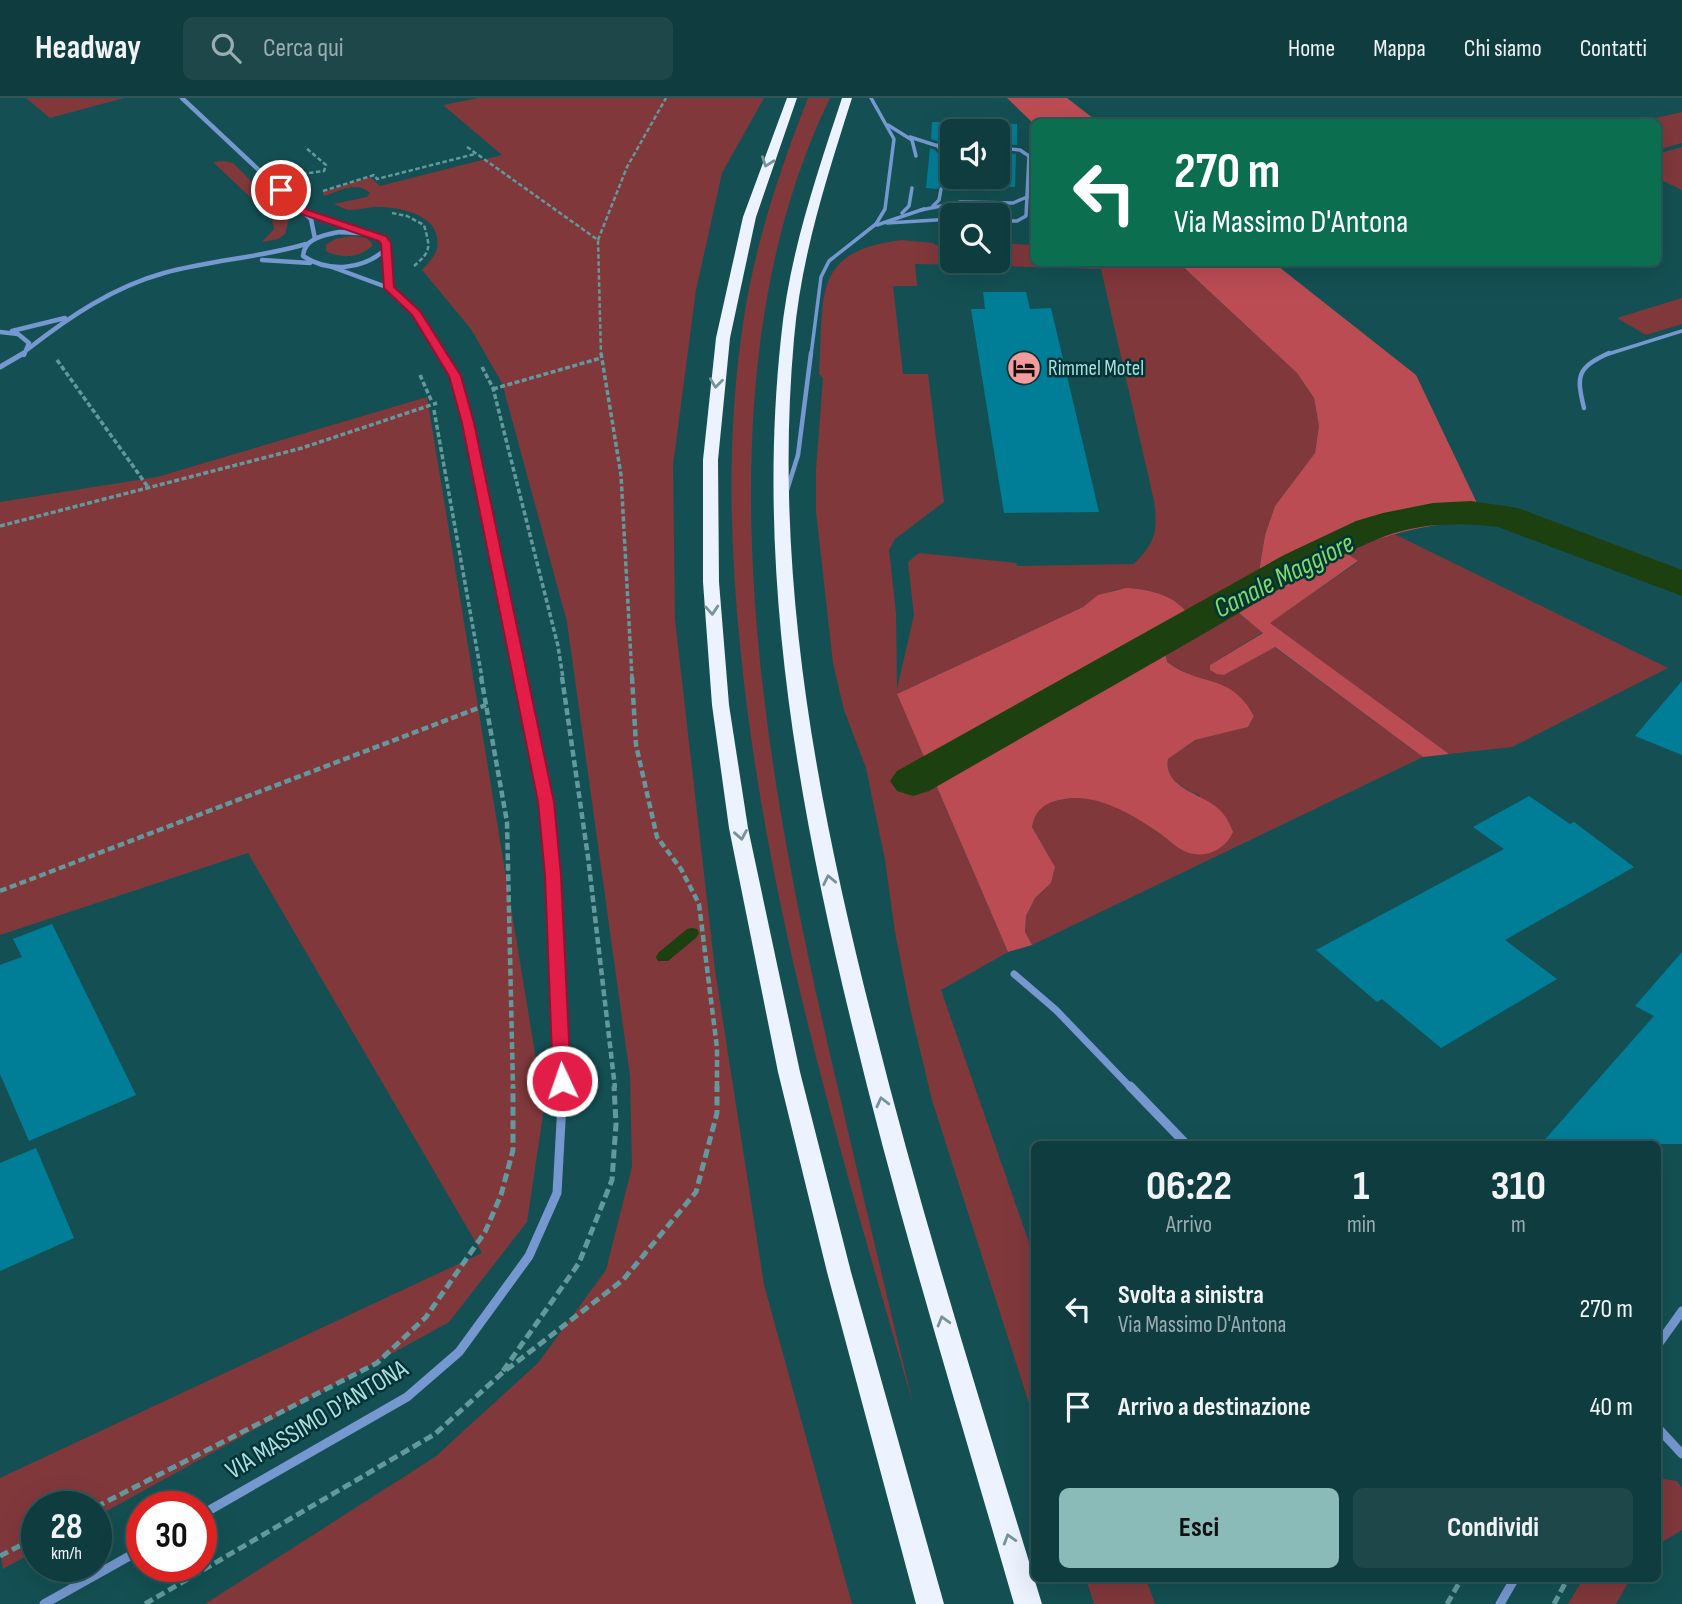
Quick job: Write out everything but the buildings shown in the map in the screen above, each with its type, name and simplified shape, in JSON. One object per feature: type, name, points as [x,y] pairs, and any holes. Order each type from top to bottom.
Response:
[{"type":"highway","points":[[792,98],[749,216],[733,279],[720,352],[713,408],[709,490],[713,624],[732,782],[776,1015],[845,1297],[930,1604]]},
{"type":"highway","points":[[847,98],[816,186],[791,300],[785,350],[780,435],[782,548],[801,726],[837,922],[898,1163],[1028,1604]]},
{"type":"street","points":[[182,98],[311,219],[315,239]]},
{"type":"street","points":[[304,212],[382,238],[386,243],[389,288]]},
{"type":"street","points":[[0,367],[23,356],[28,349],[69,317],[163,273],[251,259],[339,232],[365,232]]},
{"type":"street","points":[[306,244],[303,256],[313,263]]},
{"type":"street","name":"VIA MASSIMO D'ANTONA","points":[[332,267],[361,264],[381,255],[386,249]]},
{"type":"street","name":"VIA MASSIMO D'ANTONA","points":[[217,1506],[407,1397],[459,1352],[529,1256],[557,1193],[564,1106],[553,875],[546,802],[506,602],[455,376],[416,313],[389,288],[332,267],[313,263],[251,259]]},
{"type":"street","points":[[3,332],[69,317]]},
{"type":"street","points":[[3,332],[25,338],[29,343],[28,349]]},
{"type":"street","points":[[1014,974],[1056,1010],[1183,1141]]},
{"type":"street","points":[[1661,1340],[1682,1311]]},
{"type":"street","points":[[1661,1431],[1682,1454]]},
{"type":"street","points":[[44,1604],[126,1558]]},
{"type":"street","points":[[1500,1604],[1513,1582]]},
{"type":"lane","points":[[782,548],[785,498],[798,455],[821,277],[836,253],[880,220],[885,209],[894,145],[892,133],[871,98]]},
{"type":"lane","points":[[883,120],[917,146],[916,156]]},
{"type":"lane","points":[[905,135],[940,148]]},
{"type":"lane","points":[[929,143],[940,145]]},
{"type":"lane","points":[[1010,149],[1028,154],[1024,218],[1010,220]]},
{"type":"lane","points":[[893,218],[908,206],[912,188]]},
{"type":"lane","points":[[921,210],[936,204],[941,189]]},
{"type":"lane","points":[[868,230],[893,218],[921,210],[961,202],[1013,204],[1027,197]]},
{"type":"lane","points":[[868,230],[902,221],[940,219]]},
{"type":"lane","points":[[1584,408],[1578,379],[1583,367],[1589,362],[1611,352],[1682,331]]},
{"type":"path","points":[[145,1604],[435,1434],[501,1374],[623,1280],[696,1192],[717,1113],[717,1048],[699,904],[681,869],[657,837],[636,745],[621,475],[601,358],[598,240],[605,215],[645,131],[666,98]]},
{"type":"path","points":[[297,173],[324,171],[326,164],[305,147]]},
{"type":"path","points":[[467,147],[598,240]]},
{"type":"path","points":[[54,355],[148,487]]},
{"type":"path","points":[[0,526],[302,447],[433,404],[601,358]]},
{"type":"path","points":[[112,1499],[377,1363],[426,1317],[485,1232],[501,1195],[513,1150],[514,1126],[507,822],[433,404],[417,367]]},
{"type":"path","points":[[0,891],[486,705]]},
{"type":"path","points":[[0,1556],[21,1545]]},
{"type":"path","points":[[1447,1604],[1460,1582]]},
{"type":"path","points":[[1554,1604],[1567,1582]]},
{"type":"shaded area","points":[[26,98],[124,98],[50,118]]},
{"type":"shaded area","points":[[479,98],[764,98],[722,173],[696,290],[673,465],[675,620],[715,970],[764,1285],[852,1604],[205,1604],[435,1457],[538,1363],[606,1270],[632,1167],[630,1076],[567,622],[502,383],[471,329],[422,270],[432,259],[437,247],[437,237],[429,222],[413,213],[394,208],[349,210],[334,204],[367,197],[370,193],[359,187],[324,196],[323,192],[370,177],[380,186],[502,155],[443,105]]},
{"type":"shaded area","points":[[808,98],[830,98],[786,213],[761,335],[751,463],[754,594],[767,725],[788,854],[813,979],[913,1404],[833,1122],[787,933],[767,838],[752,742],[736,604],[732,440],[738,358],[755,261],[770,206]]},
{"type":"shaded area","points":[[1007,98],[1067,98],[1094,119],[1031,119],[1031,121]]},
{"type":"shaded area","points":[[1682,112],[1682,143],[1661,149],[1661,119],[1651,119]]},
{"type":"shaded area","points":[[1682,147],[1682,190],[1661,180],[1661,153]]},
{"type":"shaded area","points":[[213,162],[233,163],[289,219],[285,234],[278,239],[262,242],[274,229],[272,218]]},
{"type":"shaded area","points":[[351,236],[366,238],[372,246],[362,253],[350,256],[326,251],[326,245],[335,239]]},
{"type":"shaded area","points":[[902,240],[933,243],[940,247],[940,265],[915,264],[917,286],[893,286],[903,374],[928,374],[944,502],[895,539],[889,550],[896,613],[897,689],[914,615],[908,562],[919,553],[1016,563],[1017,566],[1134,564],[1147,549],[1154,535],[1154,501],[1101,269],[1010,266],[1010,244],[1031,245],[1031,266],[1182,266],[1297,373],[1314,398],[1319,426],[1315,453],[1275,506],[1265,535],[1259,572],[1232,607],[1263,632],[1210,665],[1224,675],[1274,647],[1423,757],[1032,945],[1025,932],[1026,916],[1035,898],[1051,883],[1055,867],[1032,827],[1035,816],[1041,809],[1060,800],[1094,799],[1126,812],[1183,851],[1200,796],[1172,777],[1168,759],[1195,740],[1248,727],[1254,716],[1236,696],[1167,662],[1165,652],[1187,635],[1179,604],[1154,593],[1130,589],[1107,593],[1083,607],[897,694],[1008,952],[941,990],[1031,1248],[1031,1410],[932,1100],[910,1008],[866,768],[844,710],[833,663],[816,511],[816,470],[823,378],[819,374],[821,323],[828,283],[836,267],[851,255],[872,246]]},
{"type":"shaded area","points":[[1182,266],[1278,266],[1416,375],[1486,522],[1413,529],[1343,551],[1358,561],[1270,623],[1449,754],[1423,757],[1275,647],[1224,675],[1210,670],[1210,665],[1263,633],[1232,607],[1259,572],[1265,535],[1275,506],[1315,453],[1319,426],[1314,398],[1297,373]]},
{"type":"shaded area","points":[[1682,298],[1682,324],[1646,335],[1617,318]]},
{"type":"shaded area","points":[[427,397],[544,1108],[527,1222],[449,1322],[143,1491],[126,1491],[126,1500],[112,1508],[112,1491],[21,1491],[21,1559],[3,1569],[0,1550],[0,1478],[482,1253],[248,853],[0,935],[0,502],[157,477]]},
{"type":"shaded area","points":[[1392,533],[1668,668],[1512,747],[1449,754],[1269,623],[1358,562],[1342,551]]},
{"type":"shaded area","points":[[1126,588],[1157,593],[1184,609],[1193,628],[1165,652],[1167,662],[1192,675],[1225,686],[1245,702],[1254,716],[1248,727],[1195,740],[1168,759],[1168,768],[1176,782],[1218,808],[1233,832],[1219,849],[1206,854],[1191,854],[1136,818],[1098,801],[1072,798],[1048,804],[1038,812],[1032,827],[1055,867],[1051,883],[1035,898],[1026,916],[1025,932],[1032,945],[1008,952],[897,694],[1083,607],[1098,595]]},
{"type":"shaded area","points":[[1661,1479],[1677,1481],[1682,1488],[1682,1530],[1661,1543]]},
{"type":"shaded area","points":[[1087,1582],[1147,1582],[1155,1604],[1094,1604]]},
{"type":"shaded area","points":[[1581,1582],[1628,1582],[1616,1604],[1568,1604]]},
{"type":"waterway","name":"Canale Maggiore","points":[[913,781],[1298,563],[1370,529],[1397,521],[1433,514],[1471,512],[1505,516],[1682,584]]},
{"type":"waterway","points":[[663,957],[692,933]]},
{"type":"place","name":"Rimmel Motel","points":[[1024,368]]},
{"type":"route","points":[[281,190],[304,212],[382,238],[386,243],[389,288],[416,313],[455,376],[468,423],[546,802],[553,875],[562,1081]]}]
